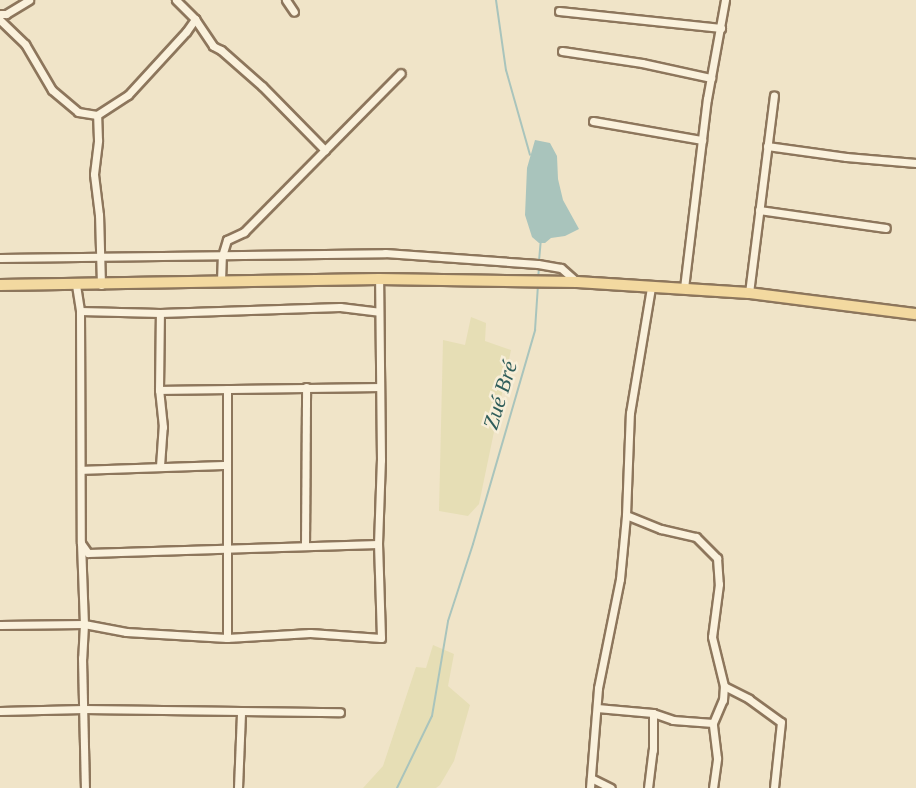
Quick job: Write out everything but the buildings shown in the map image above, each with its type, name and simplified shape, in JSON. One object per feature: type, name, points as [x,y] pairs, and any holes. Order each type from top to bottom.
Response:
[{"type":"main road","points":[[0,285],[379,279],[577,282],[748,293],[916,314]]},
{"type":"street","points":[[0,14],[6,14],[29,0]]},
{"type":"street","points":[[176,0],[195,19],[213,46],[221,50],[262,86],[325,150]]},
{"type":"street","points":[[286,0],[294,12]]},
{"type":"street","points":[[684,288],[702,140],[725,0]]},
{"type":"street","points":[[559,11],[721,28]]},
{"type":"street","points":[[0,20],[25,44],[52,90],[78,112],[97,115],[128,95],[186,32],[195,19]]},
{"type":"street","points":[[562,51],[642,63],[711,78]]},
{"type":"street","points":[[221,281],[222,256],[226,240],[244,232],[401,73]]},
{"type":"street","points":[[748,293],[774,96]]},
{"type":"street","points":[[97,115],[98,140],[94,174],[99,215],[101,285]]},
{"type":"street","points":[[593,122],[702,140]]},
{"type":"street","points":[[768,146],[846,157],[916,163]]},
{"type":"street","points":[[759,210],[886,228]]},
{"type":"street","points":[[0,258],[99,259],[385,253],[538,264],[561,268],[577,282]]},
{"type":"street","points":[[0,625],[84,624],[126,632],[227,638],[310,633],[381,638],[378,544],[381,460],[378,387],[379,279]]},
{"type":"street","points":[[76,285],[80,311],[85,788]]},
{"type":"street","points":[[590,788],[598,688],[620,579],[626,515],[630,414],[651,287]]},
{"type":"street","points":[[80,311],[160,313],[340,307],[379,312]]},
{"type":"street","points":[[160,313],[159,390],[163,427],[160,466]]},
{"type":"street","points":[[305,546],[306,387]]},
{"type":"street","points":[[159,390],[378,387]]},
{"type":"street","points":[[227,389],[227,638]]},
{"type":"street","points":[[81,470],[227,465]]},
{"type":"street","points":[[626,515],[661,529],[696,537],[717,558],[719,584],[711,637],[724,686],[723,700],[713,723],[717,758],[713,788]]},
{"type":"street","points":[[81,543],[88,553],[378,544]]},
{"type":"street","points":[[724,686],[749,699],[781,722],[774,788]]},
{"type":"street","points":[[597,708],[653,714],[674,720],[713,723]]},
{"type":"street","points":[[0,711],[84,709],[340,712]]},
{"type":"street","points":[[238,788],[241,712]]},
{"type":"street","points":[[648,788],[653,750],[653,714]]},
{"type":"street","points":[[591,778],[611,788]]},
{"type":"shaded area","points":[[471,317],[486,323],[485,341],[511,350],[479,504],[468,516],[439,511],[443,340],[465,345]]},
{"type":"shaded area","points":[[433,645],[454,654],[448,686],[470,705],[454,761],[436,788],[363,788],[383,766],[416,667],[426,668]]},
{"type":"water","points":[[535,140],[550,143],[557,156],[558,179],[563,200],[579,229],[565,236],[551,238],[545,243],[539,243],[532,237],[525,215],[527,168]]},
{"type":"waterway","name":"Zué Bré","points":[[496,0],[506,70],[530,155]]},
{"type":"waterway","name":"Zué Bré","points":[[539,261],[541,240]]},
{"type":"waterway","name":"Zué Bré","points":[[538,279],[539,267]]},
{"type":"waterway","name":"Zué Bré","points":[[397,788],[432,716],[448,621],[473,544],[535,330],[538,285]]}]
